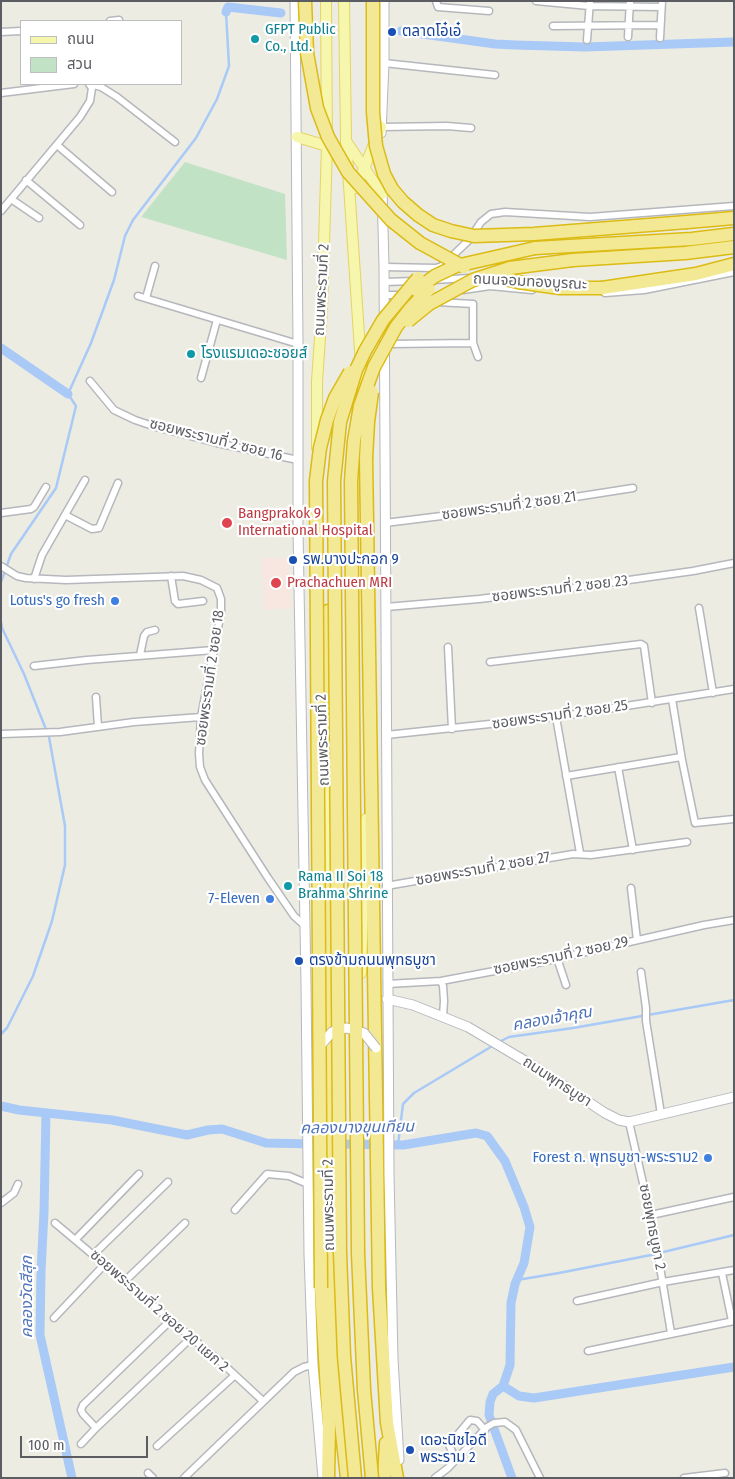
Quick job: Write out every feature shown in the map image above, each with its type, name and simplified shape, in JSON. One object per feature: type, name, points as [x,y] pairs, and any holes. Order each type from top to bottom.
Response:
[{"type":"highway","points":[[305,1],[310,78],[317,108],[328,137],[348,172],[371,199],[391,220],[420,243],[454,262],[483,274],[518,282],[560,288],[602,288],[696,274],[734,264]]},
{"type":"highway","points":[[373,1],[373,112],[376,146],[384,174],[392,189],[403,202],[433,225],[451,232],[474,236],[534,234],[734,218]]},
{"type":"highway","points":[[326,969],[335,831],[328,611],[326,495],[328,449],[335,408],[346,374],[358,352],[386,315],[435,276],[456,266],[534,248],[692,239],[734,234]]},
{"type":"highway","points":[[361,973],[355,611],[355,452],[361,406],[375,368],[395,336],[411,319],[429,304],[473,280],[510,268],[573,260],[686,253],[734,247]]},
{"type":"highway","points":[[355,1478],[344,1364],[340,1254],[333,507],[335,462],[342,414],[356,370],[381,339],[393,307],[418,278]]},
{"type":"highway","points":[[372,1478],[364,1390],[358,1253],[350,507],[352,459],[360,406],[374,367],[396,327],[410,309],[428,295]]},
{"type":"highway","points":[[384,1478],[387,1423],[379,1288],[367,437],[369,408],[374,384],[382,359],[396,327]]},
{"type":"highway","points":[[328,1478],[329,1426],[321,1288],[316,511],[318,464],[323,432],[333,404],[348,375],[381,339]]},
{"type":"highway","name":"ถนนพระรามที่ 2","points":[[326,969],[328,1209],[335,1368],[347,1478]]},
{"type":"highway","name":"ถนนพระรามที่ 2","points":[[361,973],[363,1181],[368,1368],[377,1478]]},
{"type":"highway","points":[[387,1423],[399,1478]]},
{"type":"highway","points":[[329,1426],[342,1478]]},
{"type":"main road","name":"ถนนพระรามที่ 2","points":[[295,1],[298,460],[308,1180],[313,1365],[323,1478]]},
{"type":"main road","name":"ถนนพระรามที่ 2","points":[[326,1],[327,146],[317,414],[317,607],[325,790],[326,969]]},
{"type":"main road","name":"ถนนพระรามที่ 2","points":[[344,1],[346,140],[366,462],[367,759],[361,973]]},
{"type":"main road","points":[[384,1],[381,127],[384,295],[381,339],[386,607],[388,1174],[392,1350],[399,1478]]},
{"type":"main road","points":[[350,204],[381,127]]},
{"type":"main road","points":[[297,137],[327,146]]},
{"type":"main road","points":[[346,140],[382,194]]},
{"type":"main road","name":"ถนนพุทธบูชา","points":[[387,998],[414,1005],[443,1016],[483,1036],[508,1049],[605,1113],[619,1120],[629,1122]]},
{"type":"main road","points":[[319,1047],[332,1032],[347,1028],[356,1029],[364,1033],[376,1048]]},
{"type":"main road","points":[[629,1122],[734,1097]]},
{"type":"street","points":[[436,1],[438,7],[489,11]]},
{"type":"street","points":[[536,1],[589,4],[662,4],[660,38]]},
{"type":"street","points":[[587,40],[589,4]]},
{"type":"street","points":[[628,37],[630,4]]},
{"type":"street","points":[[553,26],[660,25]]},
{"type":"street","points":[[1,32],[20,30]]},
{"type":"street","points":[[384,63],[495,75]]},
{"type":"street","points":[[1,93],[66,85]]},
{"type":"street","points":[[1,211],[80,118],[90,101],[92,88],[90,85]]},
{"type":"street","points":[[94,85],[101,87],[117,97],[175,142]]},
{"type":"street","points":[[381,127],[447,126],[471,128]]},
{"type":"street","points":[[57,145],[112,192]]},
{"type":"street","points":[[26,180],[80,225]]},
{"type":"street","points":[[11,199],[39,218]]},
{"type":"street","points":[[384,268],[436,268],[442,266],[469,240],[481,222],[491,214],[505,212],[590,217],[734,206]]},
{"type":"street","name":"ถนนจอมทองบูรณะ","points":[[384,282],[487,278],[503,281],[582,286],[624,282],[734,259]]},
{"type":"street","points":[[146,298],[155,266]]},
{"type":"street","name":"ถนนจอมทองบูรณะ","points":[[428,295],[490,286],[569,294],[609,293],[644,290],[734,272]]},
{"type":"street","points":[[384,295],[428,295],[439,302],[473,304],[473,342],[478,357]]},
{"type":"street","points":[[381,339],[428,295]]},
{"type":"street","points":[[138,296],[298,344]]},
{"type":"street","points":[[201,378],[218,320]]},
{"type":"street","points":[[381,339],[473,342]]},
{"type":"street","name":"ซอยพระรามที่ 2 ซอย 16","points":[[90,381],[114,410],[156,428],[298,460]]},
{"type":"street","points":[[34,579],[42,555],[85,480]]},
{"type":"street","points":[[64,515],[92,528],[99,528],[118,483]]},
{"type":"street","points":[[1,513],[31,509],[46,487]]},
{"type":"street","name":"ซอยพระรามที่ 2 ซอย 21","points":[[385,523],[498,509],[632,488]]},
{"type":"street","name":"ซอยพระรามที่ 2 ซอย 23","points":[[386,607],[572,588],[734,563]]},
{"type":"street","name":"ซอยพระรามที่ 2 ซอย 18","points":[[1,566],[17,576],[34,579],[66,580],[183,576],[201,580],[216,588],[221,599],[221,612],[201,717],[200,767],[205,780],[268,878],[294,916],[305,926]]},
{"type":"street","points":[[171,576],[175,601],[178,604],[203,601]]},
{"type":"street","points":[[699,608],[713,693]]},
{"type":"street","points":[[140,656],[144,636],[147,632],[155,630]]},
{"type":"street","points":[[490,662],[641,644],[644,646],[652,703]]},
{"type":"street","points":[[448,647],[452,729]]},
{"type":"street","points":[[34,666],[214,650]]},
{"type":"street","name":"ซอยพระรามที่ 2 ซอย 25","points":[[386,735],[556,717],[734,689]]},
{"type":"street","points":[[96,697],[98,727]]},
{"type":"street","points":[[672,699],[681,756],[695,823],[734,818]]},
{"type":"street","points":[[1,734],[43,734],[201,717]]},
{"type":"street","points":[[556,717],[580,853]]},
{"type":"street","points":[[566,776],[681,756]]},
{"type":"street","points":[[618,766],[633,850]]},
{"type":"street","name":"ซอยพระรามที่ 2 ซอย 27","points":[[386,886],[580,853],[591,855],[687,842]]},
{"type":"street","points":[[631,888],[637,940]]},
{"type":"street","name":"ซอยพระรามที่ 2 ซอย 29","points":[[387,984],[441,982],[734,920]]},
{"type":"street","points":[[558,958],[566,985]]},
{"type":"street","points":[[641,972],[646,1021],[661,1114]]},
{"type":"street","points":[[441,982],[444,1001],[443,1016]]},
{"type":"street","name":"ซอยพุทธบูชา 2","points":[[629,1122],[651,1215],[671,1333]]},
{"type":"street","points":[[76,1239],[139,1174]]},
{"type":"street","points":[[235,1210],[267,1174],[308,1180]]},
{"type":"street","points":[[93,1255],[168,1182]]},
{"type":"street","points":[[1,1203],[14,1192],[18,1184]]},
{"type":"street","points":[[651,1215],[734,1197]]},
{"type":"street","name":"ซอยพระรามที่ 2 ซอย 20 แยก 2","points":[[55,1222],[104,1265],[126,1281],[263,1401]]},
{"type":"street","points":[[126,1281],[185,1223]]},
{"type":"street","points":[[54,1318],[104,1265]]},
{"type":"street","points":[[577,1301],[663,1282],[734,1270]]},
{"type":"street","points":[[588,1351],[733,1321],[722,1273]]},
{"type":"street","points":[[96,1428],[83,1414],[81,1410],[82,1405],[171,1320]]},
{"type":"street","points":[[81,1444],[192,1338]]},
{"type":"street","points":[[184,1478],[294,1372],[313,1365]]},
{"type":"street","points":[[157,1446],[234,1376]]},
{"type":"street","points":[[456,1460],[449,1445],[470,1420],[477,1421],[486,1429]]},
{"type":"street","points":[[435,1478],[448,1468],[486,1429],[494,1423],[505,1422],[516,1430],[540,1478]]},
{"type":"street","points":[[684,1478],[725,1473]]},
{"type":"shaded area","name":"Prachachuen MRI","points":[[262,558],[289,558],[291,608],[264,610]]},
{"type":"green space","points":[[185,162],[285,194],[287,260],[141,217]]},
{"type":"waterway","points":[[226,12],[228,7],[281,13]]},
{"type":"waterway","points":[[1,582],[11,554],[56,488],[76,406],[68,394],[91,343],[114,280],[125,236],[133,220],[196,138],[217,99],[229,66],[226,12]]},
{"type":"waterway","points":[[401,31],[515,45],[585,47],[734,42]]},
{"type":"waterway","points":[[1,348],[68,394]]},
{"type":"waterway","points":[[1,622],[49,737],[65,826],[65,865],[52,921],[33,976],[7,1028],[1,1034]]},
{"type":"waterway","name":"คลองเจ้าคุณ","points":[[499,1042],[509,1037],[573,1028],[734,1000]]},
{"type":"waterway","name":"คลองเจ้าคุณ","points":[[398,1145],[403,1104],[414,1093],[494,1045]]},
{"type":"waterway","name":"คลองบางขุนเทียน","points":[[1,1106],[19,1110],[112,1120],[187,1135],[222,1129],[266,1143],[314,1144]]},
{"type":"waterway","name":"คลองวัดสีสุก","points":[[46,1113],[40,1335],[72,1478]]},
{"type":"waterway","name":"คลองบางขุนเทียน","points":[[334,1144],[403,1145],[476,1133],[487,1136],[505,1161],[530,1227],[524,1263],[515,1284],[511,1303],[510,1365],[503,1386],[519,1396],[534,1398],[734,1367]]},
{"type":"waterway","points":[[517,1280],[651,1255],[734,1235]]},
{"type":"waterway","points":[[503,1386],[493,1394],[489,1415],[512,1478]]},
{"type":"place","name":"ตลาดโอ๋เอ๋","points":[[392,32]]},
{"type":"place","name":"GFPT Public Co., Ltd.","points":[[255,39]]},
{"type":"place","name":"โรงแรมเดอะชอยส์","points":[[191,354]]},
{"type":"place","name":"Bangprakok 9 International Hospital","points":[[227,523]]},
{"type":"place","name":"รพ.บางปะกอก 9","points":[[293,560]]},
{"type":"place","name":"Prachachuen MRI","points":[[276,583]]},
{"type":"place","name":"Lotus's go fresh","points":[[115,601]]},
{"type":"place","name":"Rama II Soi 18 Brahma Shrine","points":[[288,886]]},
{"type":"place","name":"7-Eleven","points":[[270,899]]},
{"type":"place","name":"ตรงข้ามถนนพุทธบูชา","points":[[299,961]]},
{"type":"place","name":"Forest ถ. พุทธบูชา-พระราม2","points":[[708,1158]]},
{"type":"place","name":"เดอะนิชไอดี พระราม 2","points":[[410,1450]]}]
